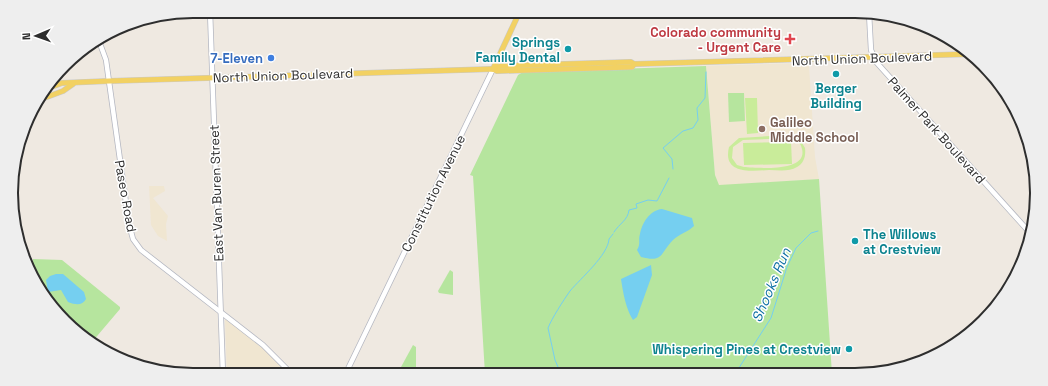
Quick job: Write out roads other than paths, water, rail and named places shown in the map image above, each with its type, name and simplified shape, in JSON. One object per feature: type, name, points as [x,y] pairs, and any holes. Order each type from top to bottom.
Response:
[{"type":"main road","name":"Constitution Avenue","points":[[493,69],[517,18]]},
{"type":"main road","name":"North Union Boulevard","points":[[54,86],[62,83],[74,84],[109,81],[493,69],[498,71],[632,67],[634,64],[962,54]]},
{"type":"main road","name":"North Union Boulevard","points":[[46,97],[63,91],[74,84]]},
{"type":"street","name":"East Van Buren Street","points":[[210,18],[223,368]]},
{"type":"street","name":"Palmer Park Boulevard","points":[[869,18],[870,41],[874,57],[917,110],[1026,229]]},
{"type":"street","name":"Paseo Road","points":[[100,44],[106,57],[131,236],[141,250],[263,345],[286,368]]},
{"type":"street","name":"Constitution Avenue","points":[[348,368],[493,69]]},
{"type":"water","points":[[662,209],[692,218],[694,226],[673,240],[658,258],[648,259],[641,257],[637,250],[641,230],[650,214]]},
{"type":"water","points":[[651,265],[652,275],[637,317],[633,320],[627,306],[621,279]]},
{"type":"water","points":[[63,274],[84,292],[86,299],[83,303],[74,304],[68,302],[61,290],[48,292],[46,280],[50,276]]},
{"type":"waterway","name":"Shooks Run","points":[[673,169],[672,159],[663,148],[683,131],[693,128],[698,120],[697,108],[705,98],[706,72]]},
{"type":"waterway","name":"Shooks Run","points":[[614,232],[625,219],[629,210],[637,208],[636,204],[648,200],[657,201],[669,178]]},
{"type":"waterway","name":"Shooks Run","points":[[739,368],[771,318],[787,267],[796,248],[811,233],[818,231]]},
{"type":"waterway","name":"Shooks Run","points":[[558,368],[555,360],[548,328],[570,291],[599,259],[613,234]]},
{"type":"place","name":"Colorado community - Urgent Care","points":[[790,39]]},
{"type":"place","name":"Springs Family Dental","points":[[568,49]]},
{"type":"place","name":"7-Eleven","points":[[271,58]]},
{"type":"place","name":"Berger Building","points":[[836,74]]},
{"type":"place","name":"Galileo Middle School","points":[[762,129]]},
{"type":"place","name":"The Willows at Crestview","points":[[855,241]]},
{"type":"place","name":"Whispering Pines at Crestview","points":[[849,349]]}]
